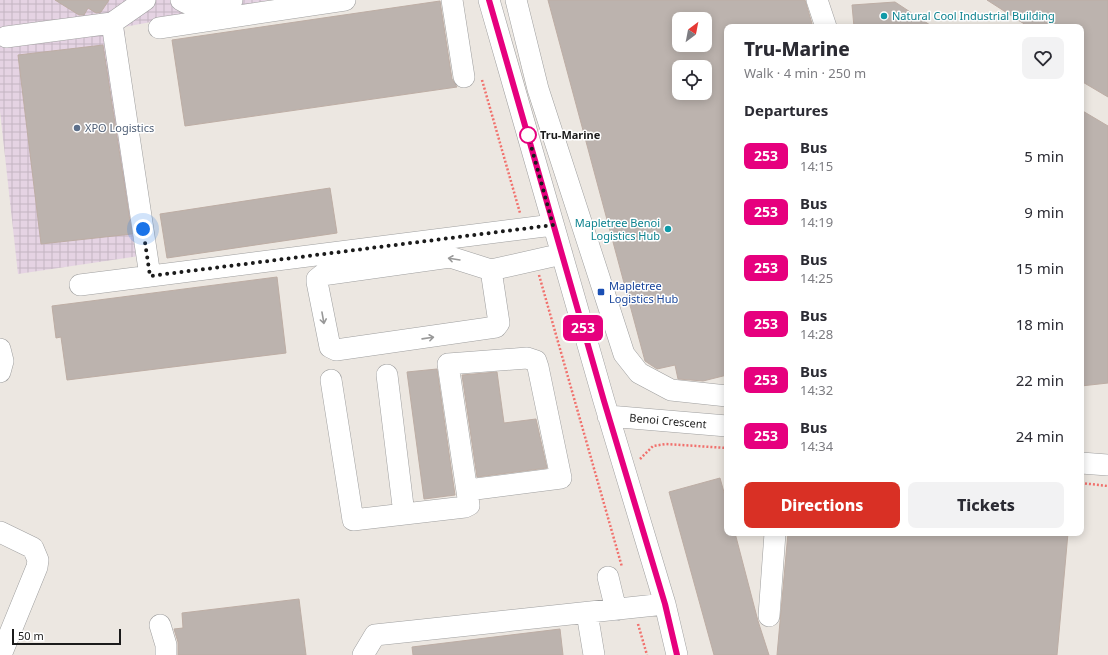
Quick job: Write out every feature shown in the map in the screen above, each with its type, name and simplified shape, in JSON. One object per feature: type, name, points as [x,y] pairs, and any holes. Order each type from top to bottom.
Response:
[{"type":"street","points":[[6,37],[112,23],[145,0]]},
{"type":"street","points":[[181,0],[188,4],[201,7],[228,1]]},
{"type":"street","points":[[160,28],[344,0]]},
{"type":"street","points":[[452,0],[472,75]]},
{"type":"street","points":[[489,0],[608,416],[665,604],[678,655]]},
{"type":"street","points":[[516,0],[538,89],[624,354],[639,373],[671,390],[724,396]]},
{"type":"street","points":[[817,0],[825,24]]},
{"type":"street","points":[[112,23],[150,276]]},
{"type":"street","points":[[80,285],[553,225]]},
{"type":"street","points":[[491,270],[499,323],[496,327],[336,350],[330,347],[317,282],[317,279],[322,275],[450,257],[491,270],[562,254]]},
{"type":"street","points":[[0,349],[3,361],[0,372]]},
{"type":"street","points":[[331,380],[353,520],[465,507],[470,503],[448,364],[532,359],[538,366],[561,478],[468,490]]},
{"type":"street","points":[[387,376],[404,514]]},
{"type":"street","name":"Benoi Crescent","points":[[608,416],[724,426]]},
{"type":"street","points":[[1084,463],[1108,465]]},
{"type":"street","points":[[0,532],[33,548],[38,560],[37,567],[1,655]]},
{"type":"street","points":[[769,616],[775,536]]},
{"type":"street","points":[[615,573],[625,609]]},
{"type":"street","points":[[363,655],[375,636],[665,604]]},
{"type":"street","points":[[587,613],[594,655]]},
{"type":"street","points":[[160,625],[166,644],[166,655]]},
{"type":"path","points":[[472,75],[525,228]]},
{"type":"path","points":[[535,260],[615,573]]},
{"type":"path","points":[[623,465],[638,462],[653,446],[666,444],[724,448]]},
{"type":"path","points":[[1084,483],[1108,486]]},
{"type":"path","points":[[625,609],[647,655]]},
{"type":"shaded area","points":[[0,0],[270,0],[124,27],[146,255],[18,274],[0,111]]},
{"type":"building","points":[[55,0],[109,0],[101,12],[96,13],[88,8],[84,15],[79,15]]},
{"type":"building","name":"Mapletree Benoi Logistics Hub","points":[[548,0],[805,0],[812,24],[724,24],[724,376],[703,381],[678,379],[675,365],[657,369],[645,361]]},
{"type":"building","points":[[987,0],[1108,0],[1108,97],[1084,83],[1084,24],[1024,24]]},
{"type":"building","points":[[440,1],[452,79],[457,87],[185,126],[172,40]]},
{"type":"building","name":"Natural Cool Industrial Building","points":[[895,2],[928,24],[854,24],[852,5]]},
{"type":"building","points":[[103,45],[132,234],[41,244],[18,55]]},
{"type":"building","points":[[1084,112],[1108,126],[1108,383],[1084,386]]},
{"type":"building","points":[[330,188],[337,233],[167,258],[160,214]]},
{"type":"building","points":[[277,277],[286,353],[67,380],[61,337],[56,338],[52,306]]},
{"type":"building","points":[[437,369],[455,495],[424,499],[407,372]]},
{"type":"building","points":[[497,372],[504,423],[536,419],[547,468],[477,477],[462,375]]},
{"type":"building","points":[[720,478],[724,492],[724,536],[736,536],[758,621],[769,655],[714,655],[669,492]]},
{"type":"building","points":[[788,536],[1068,536],[1057,655],[777,655]]},
{"type":"building","points":[[299,599],[306,655],[178,655],[178,642],[174,629],[183,628],[182,613]]},
{"type":"building","points":[[560,629],[563,655],[413,655],[412,647]]},
{"type":"bus line","name":"253","points":[[489,0],[604,401],[665,604],[677,655]]},
{"type":"place","name":"Natural Cool Industrial Building","points":[[884,16]]},
{"type":"place","name":"XPO Logistics","points":[[77,128]]},
{"type":"place","name":"Tru-Marine","points":[[528,135]]},
{"type":"place","name":"Mapletree Benoi Logistics Hub","points":[[668,229]]},
{"type":"place","name":"Mapletree Logistics Hub","points":[[601,292]]},
{"type":"route","points":[[143,229],[150,276],[553,225],[528,135]]}]
